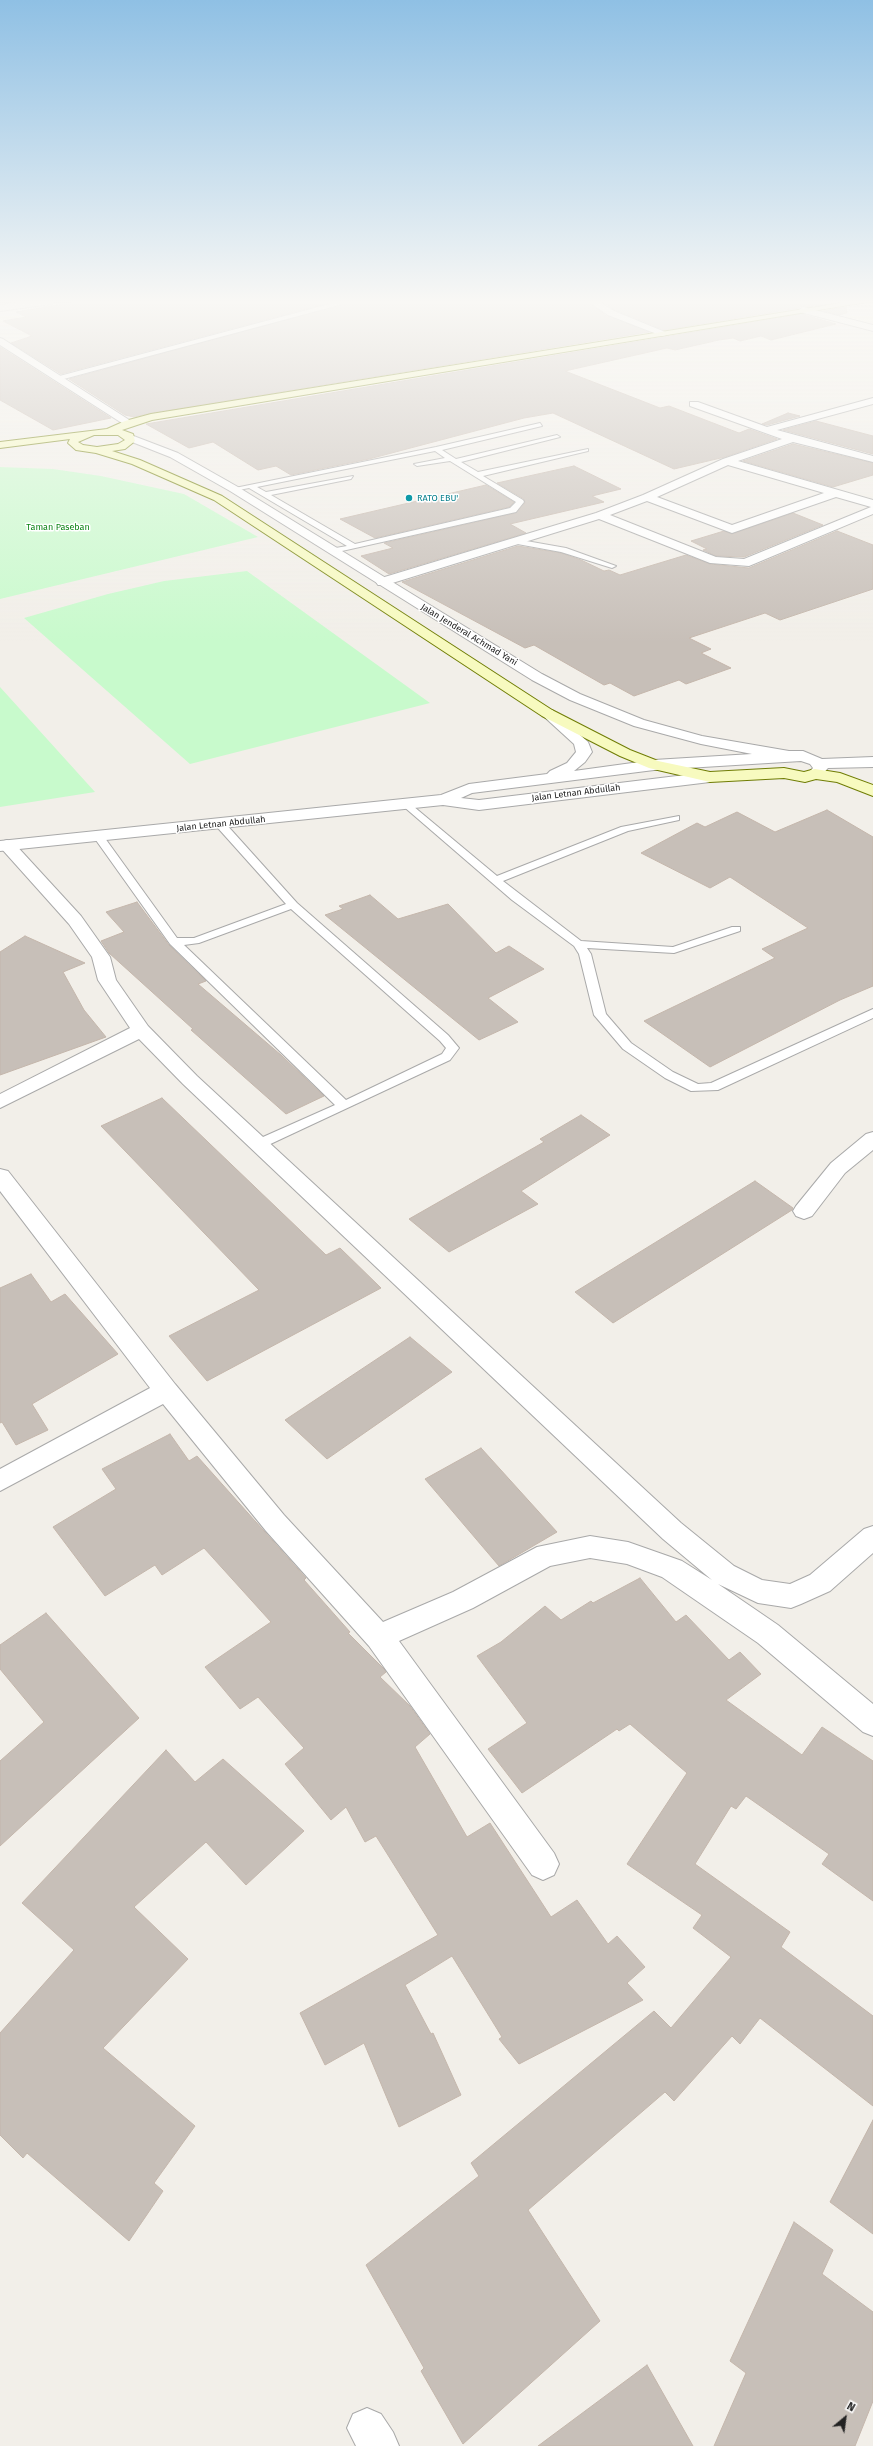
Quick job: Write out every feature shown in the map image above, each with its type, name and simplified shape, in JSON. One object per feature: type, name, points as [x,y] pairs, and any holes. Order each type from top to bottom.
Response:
[{"type":"main road","points":[[111,431],[129,423],[176,415]]},
{"type":"main road","points":[[0,445],[49,437],[111,431],[125,434],[131,438],[130,441],[121,447],[96,450],[80,448],[57,449],[0,454]]},
{"type":"main road","points":[[80,448],[73,444],[73,441],[87,433]]},
{"type":"main road","name":"Jalan Jenderal Achmad Yani","points":[[96,450],[136,462],[218,498],[547,713],[589,736],[654,765],[710,778],[784,773],[806,777],[817,769],[873,791]]},
{"type":"street","points":[[116,415],[129,423]]},
{"type":"street","points":[[725,415],[792,439],[873,459]]},
{"type":"street","points":[[766,430],[821,415]]},
{"type":"street","name":"Jalan Jenderal Achmad Yani","points":[[131,438],[174,456],[234,489],[537,677],[605,710],[701,740],[789,756]]},
{"type":"street","points":[[382,582],[600,515],[647,497],[727,461],[792,439]]},
{"type":"street","points":[[727,461],[873,504]]},
{"type":"street","points":[[647,497],[732,529],[836,493]]},
{"type":"street","points":[[600,515],[714,560],[745,563],[783,549],[873,510]]},
{"type":"street","points":[[547,713],[581,742],[584,752],[580,759],[572,766],[547,778]]},
{"type":"street","points":[[784,773],[777,768],[776,762],[789,756],[810,758],[817,769],[873,762]]},
{"type":"street","name":"Jalan Letnan Abdullah","points":[[443,800],[470,789],[547,778],[654,765],[789,756]]},
{"type":"street","name":"Jalan Letnan Abdullah","points":[[4,846],[221,825],[443,800],[479,804],[710,778]]},
{"type":"street","points":[[4,846],[76,920],[101,957],[107,980],[141,1030],[190,1080],[672,1531],[724,1574],[758,1592],[791,1596],[820,1583],[873,1537]]},
{"type":"street","points":[[0,1102],[141,1030]]},
{"type":"street","points":[[804,1211],[838,1168],[873,1139]]},
{"type":"street","points":[[0,1176],[166,1391],[280,1528],[379,1637],[543,1864]]},
{"type":"street","points":[[0,1481],[166,1391]]},
{"type":"street","points":[[379,1637],[463,1600],[513,1571],[546,1555],[590,1548],[628,1553],[672,1569],[717,1598],[768,1634],[873,1722]]},
{"type":"lane","points":[[234,489],[436,449],[540,425]]},
{"type":"lane","points":[[417,464],[453,460],[557,437]]},
{"type":"lane","points":[[333,551],[513,510],[520,505],[520,502],[436,449]]},
{"type":"lane","points":[[476,475],[586,450]]},
{"type":"lane","points":[[308,474],[319,483]]},
{"type":"lane","points":[[264,494],[351,477]]},
{"type":"lane","points":[[251,486],[353,546]]},
{"type":"lane","points":[[514,541],[563,550],[612,566]]},
{"type":"lane","points":[[407,804],[494,880],[578,944],[585,954],[600,1015],[627,1046],[668,1075],[696,1088],[713,1087],[873,1014]]},
{"type":"lane","points":[[494,880],[625,829],[675,818]]},
{"type":"lane","points":[[221,825],[293,905],[453,1048],[446,1057],[344,1106],[259,1144]]},
{"type":"lane","points":[[98,836],[174,942],[344,1106]]},
{"type":"lane","points":[[174,942],[195,941],[293,905]]},
{"type":"lane","points":[[578,944],[659,951],[674,950],[736,929]]},
{"type":"green space","name":"Taman Paseban","points":[[0,467],[53,469],[101,476],[184,494],[258,537],[0,599]]},
{"type":"green space","points":[[247,571],[430,703],[190,764],[24,618],[108,594],[164,581]]},
{"type":"green space","points":[[0,687],[95,792],[0,807]]},
{"type":"building","points":[[27,415],[107,415],[111,418],[53,430]]},
{"type":"building","points":[[126,415],[142,415],[134,417]]},
{"type":"building","points":[[199,415],[541,415],[524,418],[369,459],[291,475],[276,466],[258,470],[213,442],[189,448],[146,424]]},
{"type":"building","points":[[558,415],[693,415],[739,433],[749,429],[777,439],[725,457],[674,469]]},
{"type":"building","points":[[783,415],[800,416],[767,425],[762,424]]},
{"type":"building","points":[[816,421],[873,436],[873,454],[783,430]]},
{"type":"building","points":[[793,444],[873,463],[873,475],[833,487],[743,461]]},
{"type":"building","points":[[574,466],[621,489],[592,496],[604,502],[510,524],[526,533],[389,574],[361,556],[393,548],[384,543],[516,513],[525,503],[524,499],[497,483]]},
{"type":"building","points":[[486,485],[514,502],[509,507],[375,538],[340,519]]},
{"type":"building","points":[[793,513],[823,525],[744,557],[716,556],[703,550],[707,549],[691,541],[724,531],[732,534]]},
{"type":"building","points":[[837,531],[873,545],[873,589],[780,620],[765,613],[689,638],[711,649],[701,653],[731,668],[686,684],[679,680],[634,696],[610,683],[604,685],[534,645],[525,648],[402,582],[518,546],[561,553],[581,560],[604,571],[609,570],[620,575],[686,555],[710,564],[749,568]]},
{"type":"building","points":[[827,810],[873,837],[873,986],[840,1000],[710,1067],[644,1021],[775,958],[762,949],[808,928],[730,877],[710,888],[641,853],[697,823],[705,827],[737,812],[775,832]]},
{"type":"building","points":[[370,895],[398,919],[448,904],[496,953],[509,946],[544,969],[488,998],[518,1022],[479,1040],[325,915],[343,909],[339,906]]},
{"type":"building","points":[[137,902],[169,945],[206,981],[198,984],[281,1055],[324,1096],[286,1114],[191,1030],[193,1029],[109,953],[101,941],[124,932],[106,912]]},
{"type":"building","points":[[25,936],[85,963],[63,972],[84,1010],[106,1037],[0,1075],[0,952]]},
{"type":"building","points":[[162,1098],[326,1255],[340,1248],[381,1288],[207,1381],[169,1336],[259,1290],[101,1126]]},
{"type":"building","points":[[581,1115],[610,1135],[521,1191],[538,1204],[449,1252],[409,1219],[544,1142],[540,1139]]},
{"type":"building","points":[[755,1181],[793,1208],[792,1210],[613,1323],[575,1292]]},
{"type":"building","points":[[31,1274],[51,1302],[65,1294],[118,1354],[32,1404],[48,1430],[16,1445],[2,1422],[0,1423],[0,1288]]},
{"type":"building","points":[[410,1337],[452,1372],[327,1459],[285,1420]]},
{"type":"building","points":[[170,1434],[189,1461],[197,1456],[306,1578],[304,1580],[350,1632],[348,1633],[385,1670],[386,1672],[380,1677],[410,1706],[430,1734],[415,1747],[467,1837],[490,1823],[551,1917],[577,1900],[608,1944],[617,1936],[645,1967],[627,1983],[643,2000],[519,2064],[499,2039],[502,2037],[452,1956],[405,1985],[431,2034],[433,2033],[461,2095],[399,2127],[364,2043],[325,2065],[300,2013],[438,1935],[376,1836],[365,1842],[346,1807],[331,1820],[285,1764],[304,1748],[258,1697],[240,1709],[205,1667],[271,1622],[204,1548],[162,1575],[155,1565],[105,1596],[53,1527],[116,1489],[102,1469]]},
{"type":"building","points":[[481,1448],[557,1532],[499,1566],[425,1479]]},
{"type":"building","points":[[640,1578],[676,1622],[686,1615],[729,1660],[740,1652],[761,1674],[726,1700],[802,1755],[822,1727],[873,1761],[873,1901],[822,1864],[829,1854],[746,1796],[736,1809],[731,1806],[695,1864],[790,1932],[781,1947],[873,2016],[873,2106],[760,2018],[740,2044],[732,2036],[674,2101],[665,2092],[528,2210],[600,2321],[463,2444],[421,2371],[424,2368],[366,2265],[479,2176],[471,2163],[654,2011],[671,2028],[731,1957],[693,1928],[702,1915],[627,1864],[687,1773],[630,1724],[619,1731],[617,1729],[522,1793],[488,1749],[527,1723],[477,1656],[501,1642],[545,1606],[561,1620],[591,1601],[593,1603]]},
{"type":"building","points":[[46,1613],[139,1718],[0,1846],[0,1761],[44,1722],[0,1669],[0,1645]]},
{"type":"building","points":[[166,1750],[195,1782],[223,1759],[304,1831],[246,1885],[206,1842],[134,1907],[188,1959],[103,2048],[195,2126],[154,2183],[163,2191],[129,2241],[27,2153],[23,2158],[0,2135],[0,2033],[74,1950],[22,1903]]},
{"type":"building","points":[[873,2120],[873,2234],[830,2202]]},
{"type":"building","points":[[794,2222],[833,2250],[822,2274],[873,2312],[873,2401],[855,2446],[714,2446],[746,2373],[730,2361]]},
{"type":"building","points":[[647,2365],[693,2446],[538,2446]]},
{"type":"place","name":"RATO EBU'","points":[[409,498]]}]
